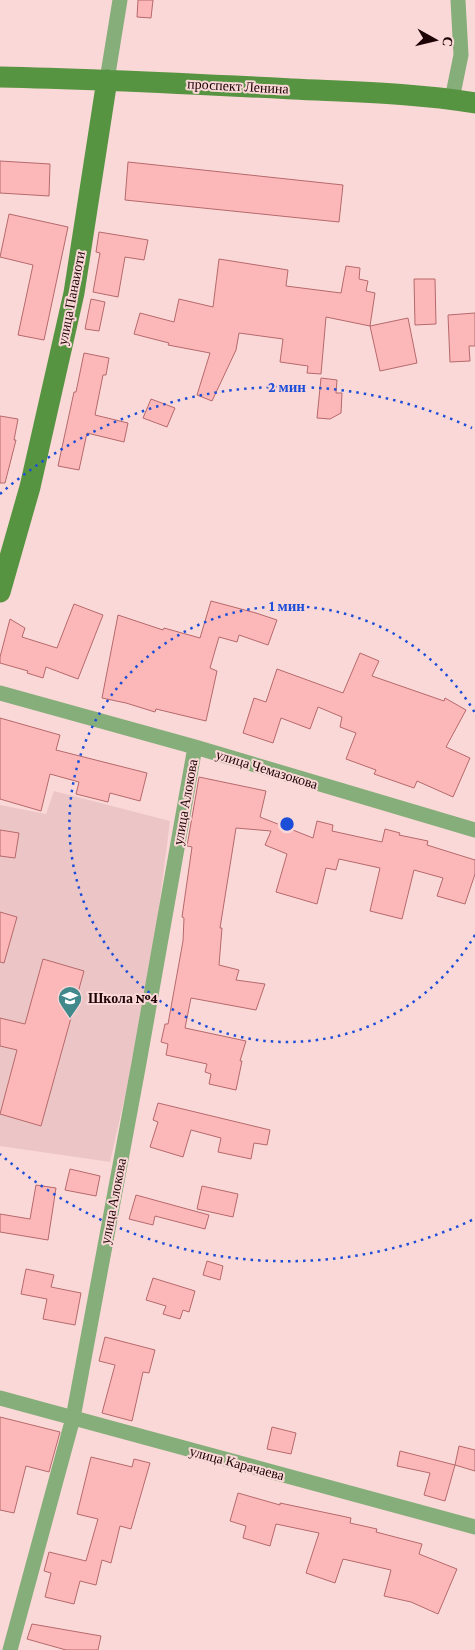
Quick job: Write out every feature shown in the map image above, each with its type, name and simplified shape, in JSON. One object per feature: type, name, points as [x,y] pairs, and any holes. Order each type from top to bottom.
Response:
[{"type":"street","name":"улица Панаиоти","points":[[0,592],[30,487],[74,293],[120,0]]},
{"type":"street","points":[[452,99],[461,55],[458,0]]},
{"type":"street","name":"проспект Ленина","points":[[0,77],[107,80],[452,99],[475,103]]},
{"type":"street","name":"улица Чемазокова","points":[[0,693],[195,747],[475,830]]},
{"type":"street","name":"улица Алокова","points":[[10,1650],[72,1418],[141,1053],[195,747]]},
{"type":"street","name":"улица Карачаева","points":[[0,1398],[475,1527]]},
{"type":"shaded area","name":"Школа №4","points":[[54,791],[170,821],[153,955],[128,1083],[110,1162],[0,1146],[0,805],[46,814]]},
{"type":"building","points":[[138,0],[153,0],[151,18],[137,17]]},
{"type":"building","points":[[0,161],[50,164],[49,196],[0,193]]},
{"type":"building","points":[[128,162],[343,185],[339,222],[125,200]]},
{"type":"building","points":[[9,214],[68,227],[44,340],[18,335],[33,265],[0,257]]},
{"type":"building","points":[[99,232],[148,240],[144,260],[125,257],[118,297],[93,292],[100,253],[96,252]]},
{"type":"building","points":[[219,259],[288,270],[286,286],[341,293],[346,266],[360,268],[359,279],[368,281],[366,291],[375,293],[370,326],[326,317],[321,374],[307,373],[308,366],[280,362],[283,339],[239,333],[236,350],[212,401],[197,395],[210,353],[168,345],[169,343],[134,334],[140,313],[174,322],[179,299],[213,307]]},
{"type":"building","points":[[414,279],[435,279],[436,324],[415,325]]},
{"type":"building","points":[[91,299],[105,302],[99,331],[85,329]]},
{"type":"building","points":[[475,313],[475,346],[469,346],[470,361],[450,362],[448,315]]},
{"type":"building","points":[[408,318],[417,363],[380,371],[370,326]]},
{"type":"building","points":[[84,353],[109,358],[106,375],[103,375],[95,415],[128,423],[124,442],[87,433],[79,470],[58,466]]},
{"type":"building","points":[[321,378],[337,380],[336,393],[342,393],[341,413],[330,419],[317,418]]},
{"type":"building","points":[[151,399],[175,408],[167,427],[143,418]]},
{"type":"building","points":[[0,416],[18,419],[14,440],[16,440],[5,483],[0,483]]},
{"type":"building","points":[[211,601],[277,620],[268,645],[239,635],[237,642],[219,637],[210,668],[217,671],[206,721],[156,709],[155,712],[102,698],[118,615],[163,630],[164,628],[200,638]]},
{"type":"building","points":[[74,604],[103,615],[78,679],[46,667],[43,678],[27,673],[28,671],[0,663],[10,619],[25,628],[22,637],[57,648]]},
{"type":"building","points":[[360,653],[379,661],[372,676],[444,701],[445,698],[466,710],[446,747],[470,758],[453,797],[417,781],[414,788],[374,774],[376,770],[346,759],[356,733],[340,727],[342,717],[318,707],[310,729],[281,718],[273,743],[243,733],[254,698],[266,702],[277,669],[343,693]]},
{"type":"building","points":[[0,718],[60,735],[56,750],[147,773],[140,801],[110,793],[108,802],[76,794],[79,782],[50,774],[41,811],[0,799]]},
{"type":"building","points":[[199,777],[266,791],[260,817],[313,838],[317,821],[333,825],[332,831],[382,842],[385,829],[400,833],[399,835],[428,841],[427,845],[475,860],[475,874],[465,904],[437,896],[443,878],[414,870],[402,919],[370,911],[380,868],[339,859],[336,870],[326,868],[317,904],[276,892],[287,854],[265,845],[271,831],[236,828],[220,928],[222,928],[219,965],[239,970],[236,980],[265,984],[256,1010],[191,998],[185,1028],[246,1041],[240,1061],[242,1061],[236,1090],[209,1084],[211,1074],[205,1072],[207,1064],[166,1055],[168,1044],[161,1042],[165,1024],[168,1024],[183,941],[184,918],[182,917],[192,847],[187,846]]},
{"type":"building","points":[[0,830],[19,833],[15,858],[0,856]]},
{"type":"building","points":[[0,912],[17,917],[4,963],[0,962]]},
{"type":"building","points":[[43,959],[84,971],[41,1126],[0,1114],[17,1050],[0,1046],[0,1018],[25,1024]]},
{"type":"building","points":[[158,1103],[270,1130],[267,1145],[254,1143],[251,1159],[218,1152],[221,1138],[191,1130],[183,1157],[150,1147],[158,1122],[153,1120]]},
{"type":"building","points":[[70,1169],[100,1176],[96,1196],[65,1190]]},
{"type":"building","points":[[36,1185],[56,1188],[48,1240],[0,1232],[0,1214],[30,1219]]},
{"type":"building","points":[[202,1186],[238,1194],[233,1217],[197,1209]]},
{"type":"building","points":[[136,1195],[209,1215],[205,1229],[155,1216],[153,1225],[129,1219]]},
{"type":"building","points":[[207,1261],[223,1266],[220,1280],[203,1275]]},
{"type":"building","points":[[26,1269],[54,1275],[51,1287],[81,1293],[75,1325],[43,1319],[47,1299],[21,1294]]},
{"type":"building","points":[[153,1278],[195,1291],[189,1312],[183,1310],[180,1319],[163,1314],[166,1306],[146,1300]]},
{"type":"building","points":[[105,1337],[155,1350],[149,1373],[143,1372],[132,1421],[102,1413],[115,1365],[99,1361]]},
{"type":"building","points":[[0,1417],[60,1432],[49,1472],[26,1466],[14,1513],[0,1510]]},
{"type":"building","points":[[272,1427],[296,1433],[291,1454],[267,1449]]},
{"type":"building","points":[[459,1446],[475,1450],[475,1471],[455,1465]]},
{"type":"building","points":[[400,1451],[455,1465],[445,1501],[424,1495],[430,1473],[397,1466]]},
{"type":"building","points":[[91,1457],[132,1467],[134,1459],[150,1463],[131,1529],[120,1526],[111,1563],[102,1560],[96,1585],[80,1581],[74,1604],[45,1597],[51,1573],[44,1571],[49,1552],[86,1561],[98,1519],[77,1514]]},
{"type":"building","points":[[238,1493],[280,1505],[280,1503],[351,1518],[350,1523],[377,1529],[376,1532],[422,1544],[419,1554],[457,1569],[438,1614],[411,1602],[384,1596],[391,1570],[343,1559],[335,1583],[306,1573],[319,1533],[276,1524],[270,1546],[243,1538],[246,1526],[230,1521]]},
{"type":"building","points":[[32,1624],[101,1636],[98,1650],[66,1650],[27,1639]]},
{"type":"place","name":"Школа №4","points":[[70,1019]]}]
